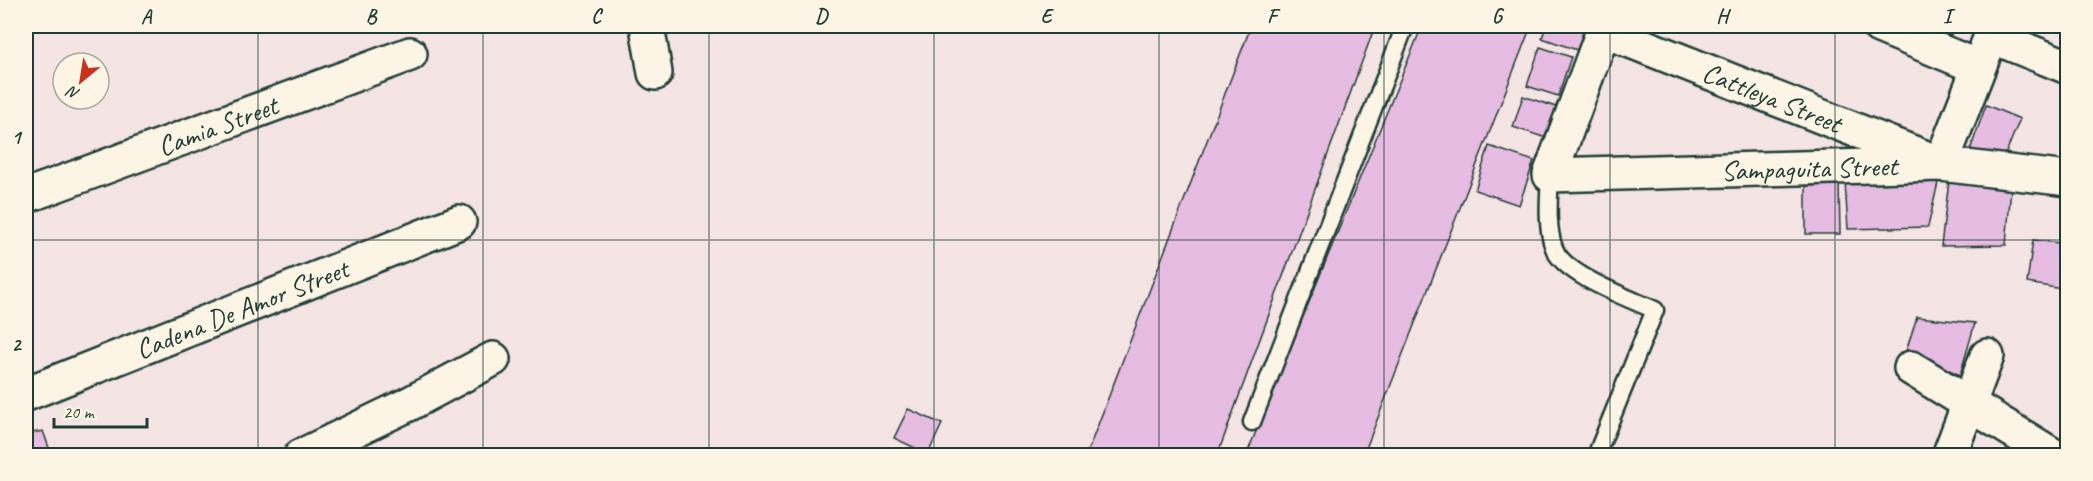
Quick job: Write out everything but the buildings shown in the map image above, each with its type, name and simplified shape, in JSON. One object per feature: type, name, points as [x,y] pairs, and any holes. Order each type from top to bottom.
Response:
[{"type":"street","points":[[647,26],[655,73]]},
{"type":"street","points":[[1879,26],[1978,68]]},
{"type":"street","points":[[1550,175],[1604,28]]},
{"type":"street","name":"Cattleya Street","points":[[1604,28],[1941,164]]},
{"type":"street","points":[[1941,164],[1993,31],[2067,67]]},
{"type":"street","name":"Camia Street","points":[[26,196],[410,54]]},
{"type":"street","name":"Sampaguita Street","points":[[1550,175],[1941,164],[2067,179]]},
{"type":"street","name":"Cadena De Amor Street","points":[[26,394],[459,222]]},
{"type":"street","points":[[1949,456],[1987,356]]},
{"type":"street","points":[[301,456],[407,405],[493,359]]},
{"type":"street","points":[[1911,368],[2054,456]]},
{"type":"lane","points":[[1252,422],[1405,26]]},
{"type":"lane","points":[[1550,175],[1549,209],[1554,249],[1566,267],[1654,310],[1596,456]]}]
